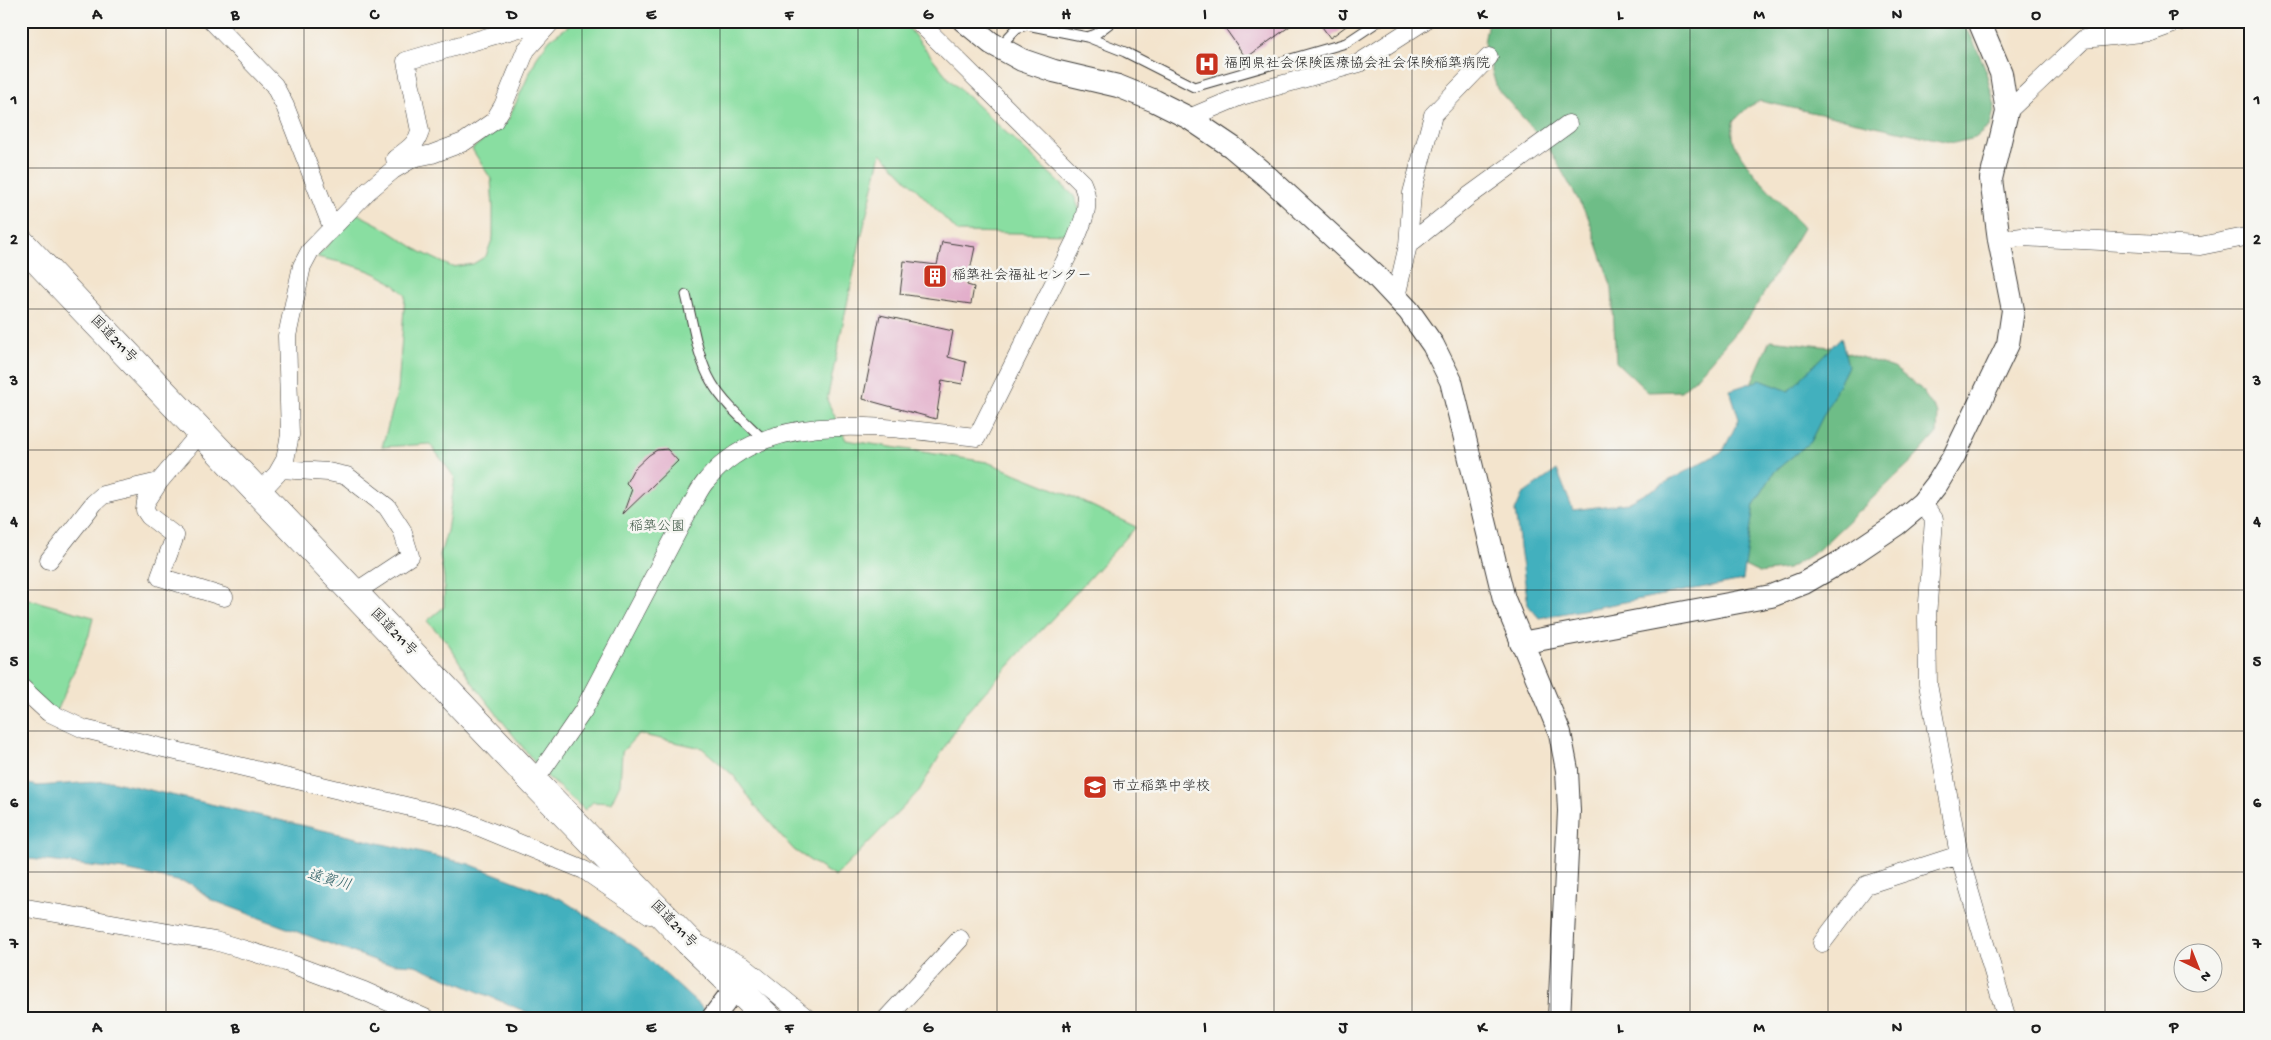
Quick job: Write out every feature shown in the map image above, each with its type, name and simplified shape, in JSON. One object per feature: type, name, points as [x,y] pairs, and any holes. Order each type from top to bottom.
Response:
[{"type":"highway","name":"国道211号","points":[[21,244],[689,942],[731,993],[769,1019]]},
{"type":"street","points":[[212,21],[274,85],[285,106],[332,227]]},
{"type":"street","points":[[368,191],[381,172],[418,139],[420,131],[406,61],[552,21]]},
{"type":"street","points":[[534,782],[584,711],[706,480],[720,466],[742,450],[764,440],[798,430],[858,426],[977,437],[1075,241],[1086,215],[1087,194],[1082,183],[918,21]]},
{"type":"street","points":[[964,21],[999,47],[1022,60],[1054,71],[1118,86],[1155,101],[1189,118],[1232,147],[1270,179],[1396,297],[1409,311],[1433,345],[1450,381],[1504,599],[1560,733],[1567,770],[1569,811],[1559,1019]]},
{"type":"street","points":[[1189,118],[1241,96],[1359,63],[1424,21]]},
{"type":"street","points":[[1521,643],[1771,596],[1804,583],[1842,561],[1897,524],[1922,503],[1938,484],[1994,378],[2008,344],[2013,310],[1999,240],[1991,179],[2007,112],[2001,73],[1979,21]]},
{"type":"street","points":[[2007,112],[2084,39],[2181,21]]},
{"type":"street","points":[[259,493],[280,469],[285,460],[290,435],[287,336],[298,280],[302,266],[310,251],[368,191],[393,170],[413,158],[432,154],[464,142],[494,121],[503,106],[526,50],[528,28]]},
{"type":"street","points":[[1396,297],[1408,245],[1412,193],[1433,114],[1489,57]]},
{"type":"street","points":[[1408,245],[1469,196],[1568,124]]},
{"type":"street","points":[[1999,240],[2022,237],[2200,246],[2250,236]]},
{"type":"street","points":[[200,432],[159,482],[146,502],[145,510],[149,516],[175,536],[160,577],[224,597]]},
{"type":"street","points":[[280,469],[328,472],[347,476],[387,507],[402,530],[410,556],[354,592]]},
{"type":"street","points":[[49,560],[94,503],[103,496],[159,482]]},
{"type":"street","points":[[1922,503],[1934,519],[1928,617],[1928,684],[1959,855],[2007,1019]]},
{"type":"street","points":[[21,687],[48,712],[84,728],[469,822],[584,870],[689,942],[709,948],[742,965],[808,1019]]},
{"type":"street","points":[[1822,943],[1866,885],[1959,855]]},
{"type":"street","points":[[21,907],[215,941],[286,962],[364,991],[427,1019]]},
{"type":"street","points":[[886,1019],[960,939]]},
{"type":"street","points":[[712,1019],[731,993]]},
{"type":"lane","points":[[1087,37],[1096,34],[1113,21]]},
{"type":"lane","points":[[999,47],[1018,28],[1027,24],[1087,37],[1125,52],[1194,87],[1346,44],[1379,21]]},
{"type":"lane","points":[[686,295],[701,356],[711,382],[723,399],[764,440]]},
{"type":"green space","name":"稲築公園","points":[[576,21],[903,21],[950,80],[1074,196],[1080,211],[1073,234],[958,232],[881,153],[827,400],[846,440],[987,462],[1071,496],[1136,527],[963,716],[919,791],[835,877],[794,850],[756,807],[734,776],[702,748],[638,734],[622,752],[620,784],[611,803],[593,802],[585,810],[542,772],[471,681],[448,643],[427,621],[444,607],[444,578],[440,555],[447,531],[455,478],[430,444],[382,447],[398,390],[405,295],[396,286],[365,269],[317,257],[356,213],[381,226],[421,252],[452,267],[473,264],[486,256],[493,237],[491,179],[472,149],[508,120],[538,55],[550,39]]},
{"type":"green space","points":[[1488,21],[1958,21],[1970,34],[1984,65],[1995,106],[1990,126],[1975,138],[1954,143],[1760,101],[1748,107],[1733,122],[1734,142],[1747,165],[1803,228],[1752,313],[1695,379],[1681,391],[1648,392],[1616,362],[1612,288],[1588,217],[1546,143],[1497,89],[1484,43]]},
{"type":"green space","points":[[1770,340],[1830,347],[1894,368],[1920,388],[1938,414],[1937,433],[1916,457],[1817,551],[1788,569],[1759,573],[1728,558],[1749,388]]},
{"type":"green space","points":[[21,597],[93,617],[89,635],[56,714],[21,686]]},
{"type":"water","points":[[1841,337],[1848,366],[1810,442],[1775,471],[1754,505],[1743,580],[1539,618],[1528,605],[1515,511],[1522,495],[1557,470],[1573,510],[1628,503],[1723,451],[1739,419],[1730,390],[1760,380],[1789,391]]},
{"type":"water","name":"遠賀川","points":[[111,781],[469,864],[561,899],[638,949],[714,1019],[543,1019],[415,965],[382,963],[212,900],[191,884],[125,870],[21,858],[21,782],[37,786]]},
{"type":"building","points":[[1220,21],[1297,21],[1246,58]]},
{"type":"building","points":[[1318,21],[1353,21],[1330,38]]},
{"type":"building","name":"稲築社会福祉センター","points":[[942,242],[975,247],[967,285],[974,287],[971,304],[900,294],[904,261],[937,265]]},
{"type":"building","points":[[880,315],[953,331],[948,357],[966,362],[962,384],[942,380],[936,419],[863,399]]},
{"type":"building","points":[[667,449],[678,461],[623,514],[632,489],[626,483],[633,470],[657,450]]},
{"type":"place","name":"福岡県社会保険医療協会社会保険稲築病院","points":[[1207,64]]},
{"type":"place","name":"稲築社会福祉センター","points":[[935,276]]},
{"type":"place","name":"市立稲築中学校","points":[[1095,787]]}]
